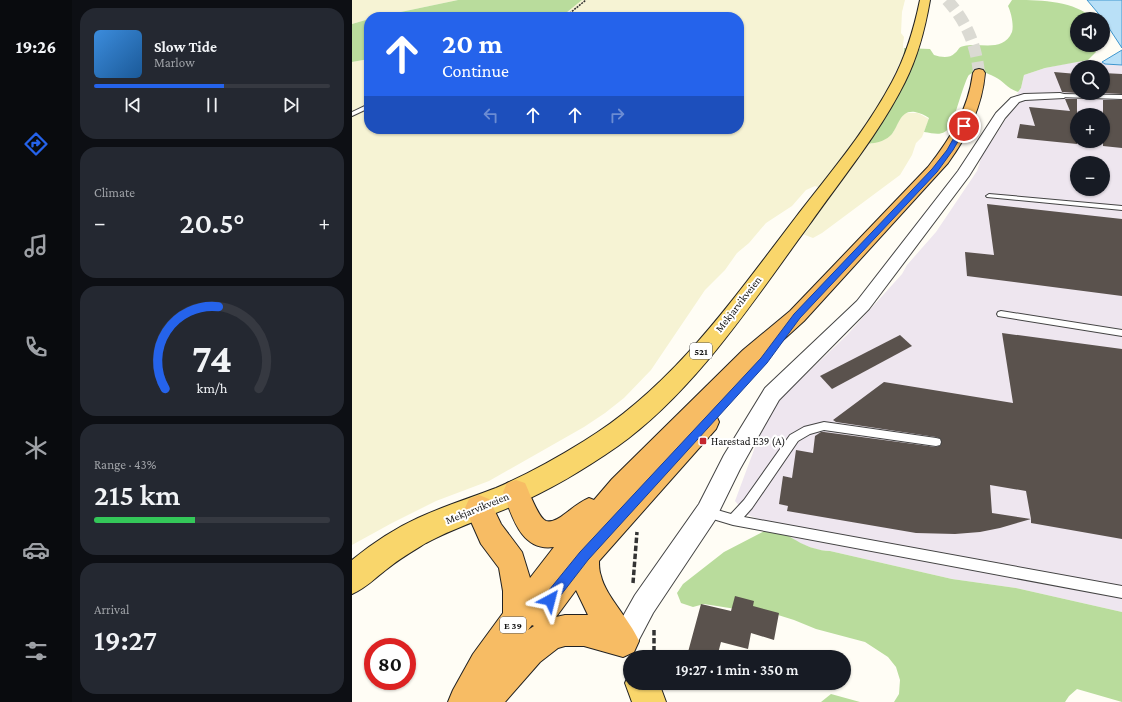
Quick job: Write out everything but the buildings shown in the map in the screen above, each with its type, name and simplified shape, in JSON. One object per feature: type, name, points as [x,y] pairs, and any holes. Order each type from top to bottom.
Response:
[{"type":"highway","name":"E 39","points":[[476,702],[533,622],[576,554],[621,488],[752,356],[797,316],[902,206],[950,150],[964,126],[972,107],[978,88],[979,73]]},
{"type":"highway","name":"E 39","points":[[465,702],[485,666],[518,618],[576,554],[764,361],[797,316]]},
{"type":"highway","name":"E 39","points":[[516,492],[534,529],[546,534],[556,534],[581,519],[598,502],[621,488]]},
{"type":"highway","name":"E 39","points":[[479,508],[491,534],[512,562],[518,591],[518,618]]},
{"type":"highway","points":[[576,554],[595,599],[627,649]]},
{"type":"highway","name":"E 39","points":[[481,702],[507,676],[526,653],[543,638],[562,631],[579,630],[627,649]]},
{"type":"main road","name":"Mekjarvikveien","points":[[352,579],[390,548],[430,526],[479,508],[516,492],[594,448],[628,424],[660,398],[684,372],[856,151],[899,80],[915,44],[925,0]]},
{"type":"main road","points":[[645,690],[649,702]]},
{"type":"street","points":[[627,649],[644,604],[707,512],[732,462],[772,394],[863,305],[964,173],[1000,116],[1015,100],[1024,97],[1060,96]]},
{"type":"lane","points":[[1060,96],[1122,97]]},
{"type":"lane","points":[[352,114],[364,108]]},
{"type":"lane","points":[[989,196],[1122,208]]},
{"type":"lane","points":[[1001,314],[1122,333]]},
{"type":"lane","points":[[733,520],[748,504],[794,438],[808,430],[824,426],[936,442]]},
{"type":"lane","points":[[707,512],[733,520],[1122,592]]},
{"type":"path","points":[[571,12],[586,0]]},
{"type":"path","points":[[633,583],[635,539],[639,525]]},
{"type":"path","points":[[654,650],[653,639],[655,628]]},
{"type":"shaded area","points":[[352,0],[458,0],[401,12],[364,12],[364,20],[352,24]]},
{"type":"shaded area","points":[[582,0],[905,0],[902,12],[901,33],[904,37],[904,54],[884,96],[871,144],[892,134],[901,117],[905,113],[918,113],[929,119],[922,137],[916,143],[912,155],[900,175],[822,233],[813,238],[797,232],[820,188],[815,186],[806,190],[792,206],[766,223],[749,243],[737,253],[725,270],[705,290],[651,370],[624,398],[605,413],[584,427],[489,481],[436,501],[352,545],[352,62],[364,60],[364,134],[744,134],[744,12],[567,12]]},
{"type":"shaded area","points":[[1070,63],[1070,100],[1110,100],[1110,64],[1122,65],[1122,612],[1016,588],[952,579],[830,551],[818,550],[799,543],[774,526],[746,514],[735,501],[758,439],[779,400],[847,335],[902,274],[907,265],[936,232],[977,171],[983,152],[992,141],[1009,114],[1011,103],[1021,88],[1024,75],[1045,68]]},
{"type":"green space","points":[[458,0],[582,0],[567,12],[401,12]]},
{"type":"green space","points":[[1012,0],[1034,0],[1056,2],[1084,12],[1070,12],[1070,52],[1096,52],[1088,60],[1070,60],[1070,63],[1045,68],[1024,75],[1021,88],[1018,92],[989,74],[982,72],[972,73],[967,77],[952,124],[943,133],[924,132],[929,118],[919,113],[910,112],[906,113],[900,119],[892,134],[886,139],[875,143],[865,143],[866,128],[895,77],[900,66],[904,48],[930,49],[934,55],[945,57],[953,55],[962,46],[997,45],[1008,38],[1012,32],[1012,19],[1008,6]]},
{"type":"green space","points":[[364,20],[364,60],[352,62],[352,24]]},
{"type":"green space","points":[[774,526],[800,543],[822,550],[952,579],[1016,588],[1122,612],[1122,702],[1077,689],[1065,702],[894,702],[899,694],[900,680],[896,667],[888,657],[865,642],[816,629],[794,620],[759,609],[736,609],[704,604],[693,607],[681,603],[677,593],[683,584],[724,552]]},
{"type":"green space","points":[[831,694],[860,702],[821,702]]},
{"type":"water","points":[[1087,0],[1122,0],[1122,48],[1110,30],[1110,12],[1097,12]]},
{"type":"water","points":[[1122,50],[1122,65],[1110,64],[1110,60],[1105,60]]},
{"type":"tunnel","points":[[947,0],[960,16],[973,43],[979,73]]},
{"type":"place","name":"Harestad E39 (A)","points":[[703,441]]},
{"type":"route","points":[[550,600],[584,556],[672,458],[764,361],[797,316],[902,206],[934,170],[950,150],[964,126]]}]
